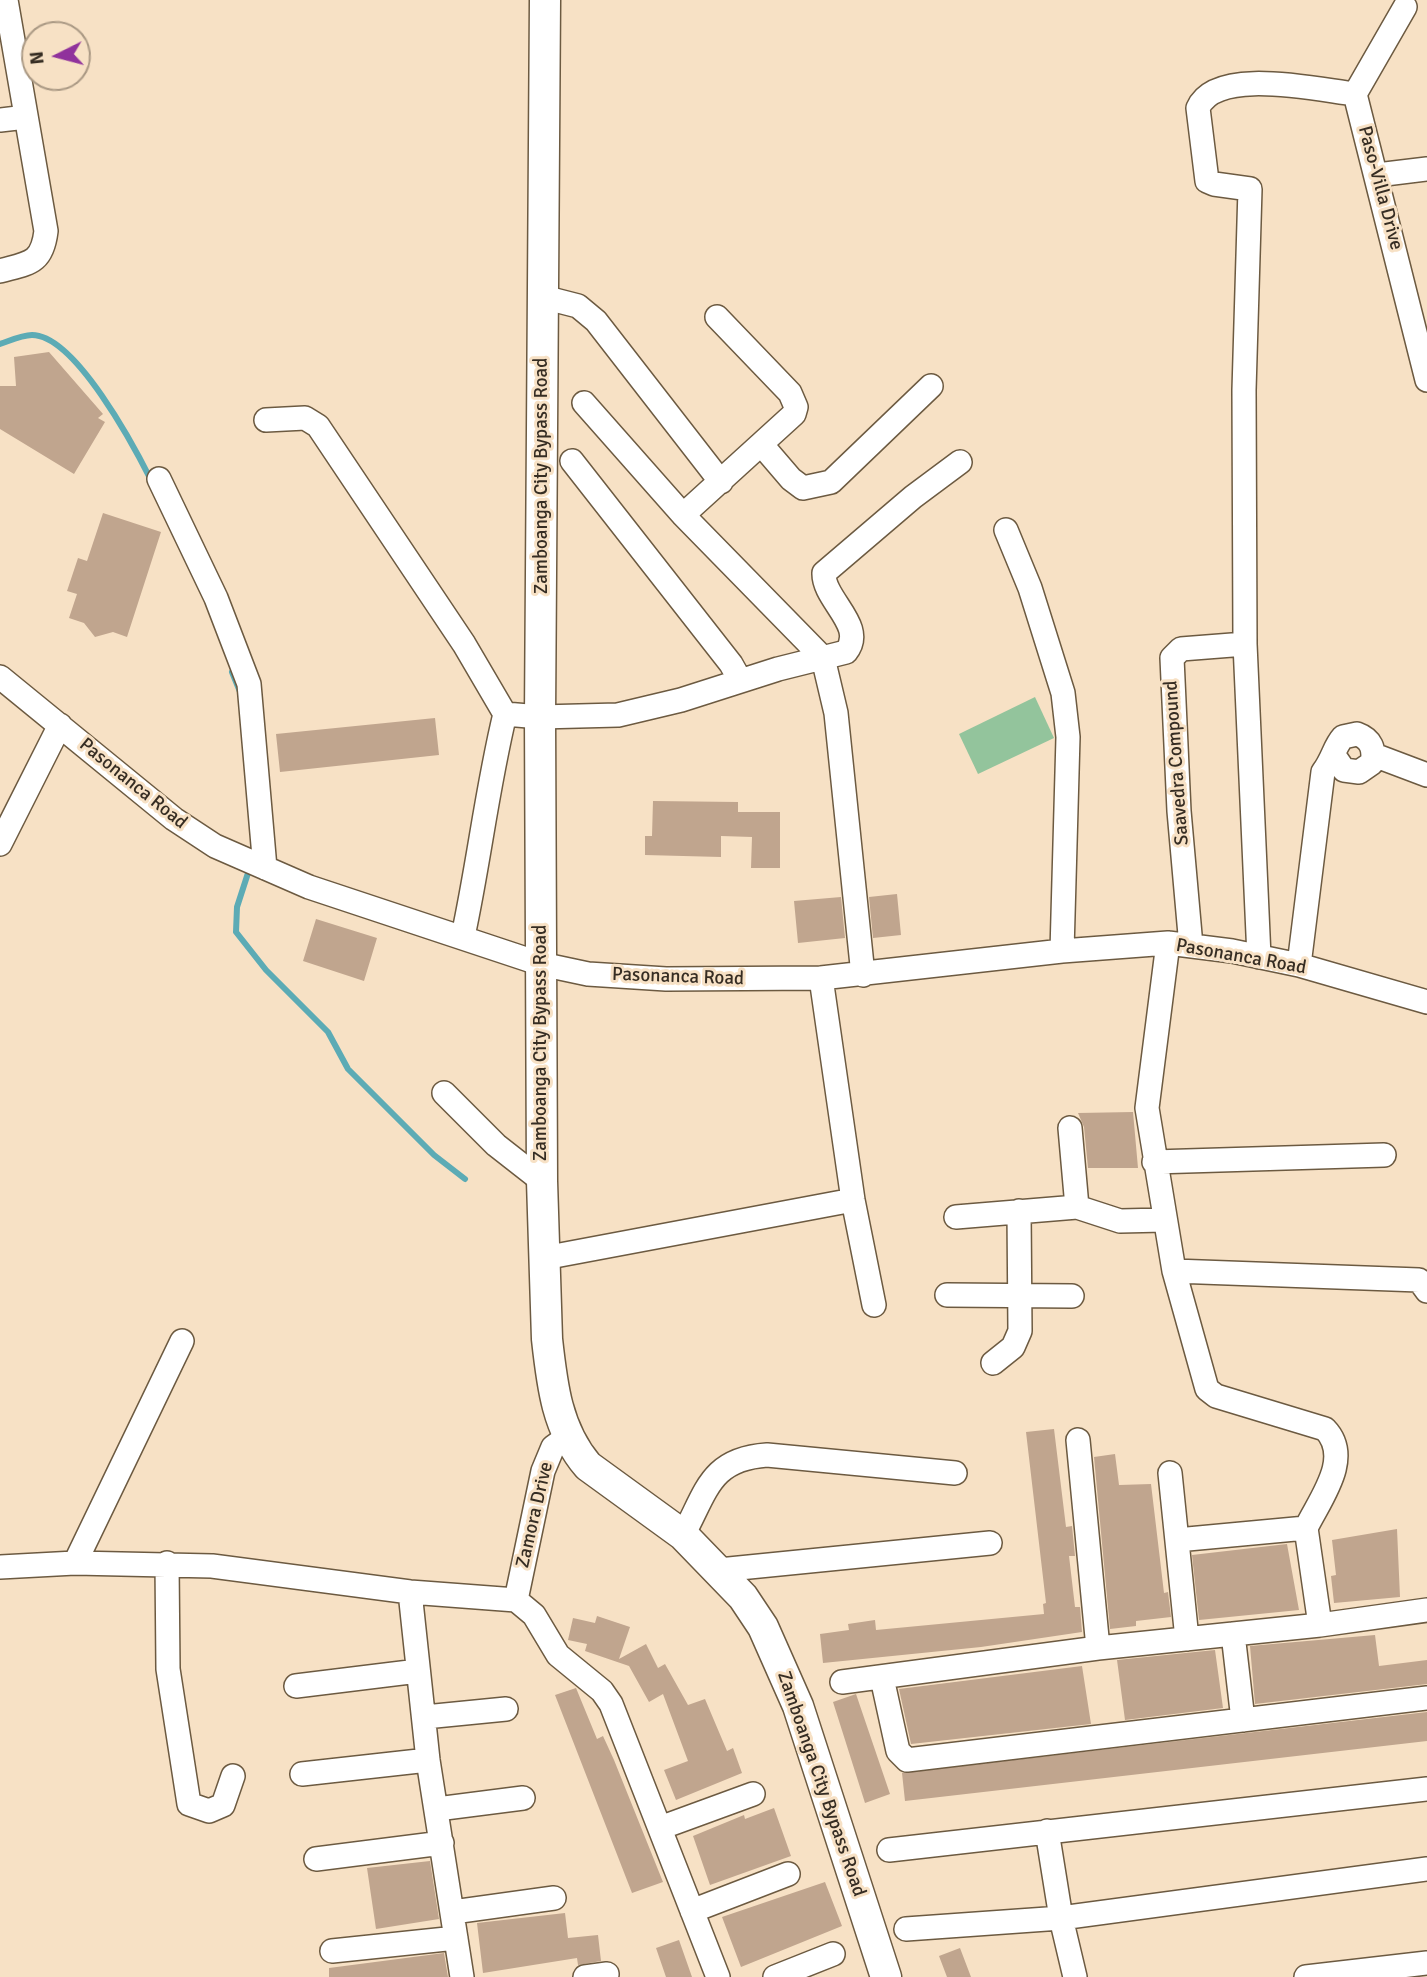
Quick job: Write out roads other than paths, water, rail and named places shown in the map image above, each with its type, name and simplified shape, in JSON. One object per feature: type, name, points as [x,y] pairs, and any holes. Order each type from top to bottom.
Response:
[{"type":"main road","name":"Zamboanga City Bypass Road","points":[[545,0],[541,964],[542,1181],[551,1380],[567,1437],[588,1466],[682,1535],[743,1597],[763,1627],[793,1694],[886,1977]]},
{"type":"street","points":[[0,271],[37,259],[44,249],[46,231],[26,117],[5,32],[6,0]]},
{"type":"street","points":[[1259,957],[1245,644],[1244,390],[1250,189],[1207,181],[1198,108],[1203,98],[1214,90],[1253,82],[1355,94],[1411,4]]},
{"type":"street","name":"Paso-Villa Drive","points":[[1355,94],[1427,380]]},
{"type":"street","points":[[0,120],[26,117]]},
{"type":"street","points":[[1377,175],[1427,169]]},
{"type":"street","points":[[543,297],[578,306],[596,321],[721,482]]},
{"type":"street","points":[[683,515],[794,414],[794,401],[717,317]]},
{"type":"street","points":[[761,444],[791,480],[803,488],[831,482],[931,386]]},
{"type":"street","points":[[584,402],[683,515],[823,658],[836,713],[863,975]]},
{"type":"street","points":[[266,420],[305,418],[318,426],[464,644],[505,714],[490,778],[482,851],[463,936]]},
{"type":"street","points":[[572,461],[731,664],[740,680]]},
{"type":"street","points":[[505,714],[540,717],[618,715],[681,700],[740,680],[846,652],[852,645],[852,634],[827,588],[824,573],[913,497],[960,462]]},
{"type":"street","points":[[159,479],[216,598],[249,684],[265,868]]},
{"type":"street","points":[[1006,530],[1030,588],[1063,693],[1068,737],[1062,951]]},
{"type":"street","name":"Saavedra Compound","points":[[1191,946],[1179,811],[1172,658],[1181,649],[1245,644]]},
{"type":"street","name":"Pasonanca Road","points":[[0,677],[174,819],[215,846],[309,887],[541,964],[588,974],[666,979],[821,978],[1062,951],[1168,943],[1299,965],[1427,1002]]},
{"type":"street","points":[[0,844],[60,725]]},
{"type":"street","points":[[1299,965],[1323,772],[1335,757],[1338,764],[1351,773],[1366,769],[1374,755],[1427,775]]},
{"type":"street","points":[[1168,943],[1148,1083],[1147,1108],[1174,1271],[1207,1389],[1216,1396],[1325,1429],[1332,1437],[1336,1466],[1306,1528],[1320,1625]]},
{"type":"street","points":[[821,978],[853,1200],[874,1304]]},
{"type":"street","points":[[444,1093],[483,1134],[542,1181]]},
{"type":"street","points":[[1070,1128],[1077,1207]]},
{"type":"street","points":[[1154,1162],[1384,1156]]},
{"type":"street","points":[[544,1258],[853,1200]]},
{"type":"street","points":[[956,1217],[1077,1207],[1120,1222],[1164,1220]]},
{"type":"street","points":[[993,1363],[1018,1339],[1019,1211]]},
{"type":"street","points":[[1174,1271],[1419,1280],[1427,1291]]},
{"type":"street","points":[[947,1295],[1072,1296]]},
{"type":"street","points":[[75,1563],[182,1341]]},
{"type":"street","name":"Zamora Drive","points":[[516,1600],[543,1471],[554,1447],[567,1437]]},
{"type":"street","points":[[1078,1440],[1098,1648]]},
{"type":"street","points":[[682,1535],[721,1468],[742,1458],[767,1455],[955,1473]]},
{"type":"street","points":[[1170,1473],[1187,1639]]},
{"type":"street","points":[[1177,1540],[1306,1528]]},
{"type":"street","points":[[719,1570],[990,1543]]},
{"type":"street","points":[[0,1567],[75,1563],[167,1563],[212,1566],[410,1592],[516,1600],[534,1615],[558,1655],[602,1691],[611,1704],[718,1977]]},
{"type":"street","points":[[167,1563],[167,1669],[188,1804],[209,1811],[223,1805],[233,1776]]},
{"type":"street","points":[[410,1592],[428,1760],[462,1977]]},
{"type":"street","points":[[842,1682],[1098,1648],[1320,1625],[1427,1610]]},
{"type":"street","points":[[1233,1634],[1243,1720]]},
{"type":"street","points":[[296,1686],[418,1671]]},
{"type":"street","points":[[881,1678],[894,1740],[898,1751],[907,1760],[1427,1698]]},
{"type":"street","points":[[425,1717],[506,1709]]},
{"type":"street","points":[[302,1774],[428,1760]]},
{"type":"street","points":[[889,1850],[1427,1789]]},
{"type":"street","points":[[660,1828],[753,1794]]},
{"type":"street","points":[[437,1810],[523,1798]]},
{"type":"street","points":[[1047,1831],[1061,1919],[1075,1977]]},
{"type":"street","points":[[316,1858],[442,1843]]},
{"type":"street","points":[[906,1929],[1061,1919],[1427,1869]]},
{"type":"street","points":[[692,1911],[788,1874]]},
{"type":"street","points":[[453,1912],[554,1898]]},
{"type":"street","points":[[332,1951],[457,1938]]},
{"type":"street","points":[[775,1977],[833,1954]]},
{"type":"street","points":[[1306,1977],[1427,1963]]},
{"type":"waterway","points":[[0,344],[32,335],[49,340],[66,353],[101,395],[152,482]]},
{"type":"waterway","points":[[232,672],[241,694]]},
{"type":"waterway","points":[[249,870],[237,907],[236,932],[266,970],[328,1032],[348,1069],[434,1155],[465,1179]]}]
